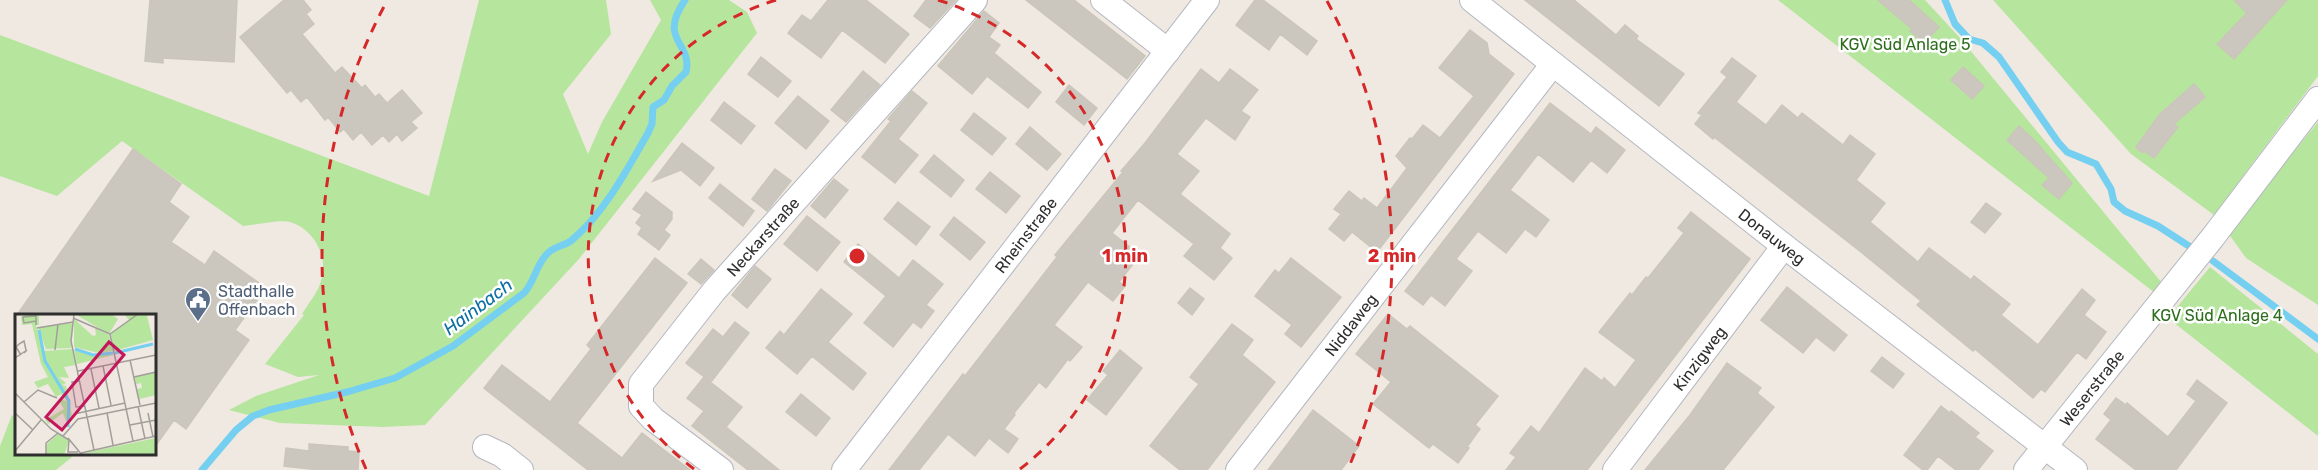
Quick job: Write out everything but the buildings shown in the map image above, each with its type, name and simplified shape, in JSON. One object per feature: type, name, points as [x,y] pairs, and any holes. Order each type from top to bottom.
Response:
[{"type":"street","name":"Neckarstraße","points":[[721,470],[653,419],[640,406],[641,384],[714,291],[975,0]]},
{"type":"street","points":[[1103,0],[1168,51]]},
{"type":"street","name":"Rheinstraße","points":[[844,470],[1207,0]]},
{"type":"street","name":"Donauweg","points":[[1472,0],[1784,246],[2075,470]]},
{"type":"street","name":"Niddaweg","points":[[1238,470],[1553,64]]},
{"type":"street","name":"Weserstraße","points":[[2026,470],[2213,237],[2318,99]]},
{"type":"street","name":"Kinzigweg","points":[[1615,470],[1784,246]]},
{"type":"street","points":[[485,447],[502,455],[521,470]]},
{"type":"green space","points":[[479,0],[606,0],[611,34],[563,94],[588,154],[602,122],[661,20],[650,0],[729,0],[747,12],[757,33],[579,259],[425,425],[383,427],[280,423],[229,410],[256,396],[319,375],[298,377],[265,364],[304,315],[302,314],[321,281],[323,263],[318,245],[299,226],[280,221],[243,226],[122,141],[57,196],[0,176],[0,35],[429,196]]},
{"type":"green space","name":"KGV Süd Anlage 5","points":[[1778,0],[1925,0],[1960,38],[2162,283],[2155,293]]},
{"type":"green space","points":[[1993,0],[2318,0],[2318,76],[2214,215],[2131,154]]},
{"type":"green space","points":[[2318,122],[2318,305],[2246,258],[2228,233]]},
{"type":"green space","name":"KGV Süd Anlage 4","points":[[2210,267],[2318,354],[2318,436],[2168,318]]},
{"type":"green space","points":[[12,415],[15,417],[15,455],[69,455],[72,457],[56,470],[0,470],[0,446]]},
{"type":"waterway","name":"Hainbach","points":[[202,470],[236,430],[253,416],[395,378],[453,346],[524,293],[544,257],[557,247],[572,240],[605,204],[648,133],[652,124],[653,107],[664,100],[672,86],[686,72],[687,62],[675,33],[674,24],[685,0]]},
{"type":"waterway","points":[[1945,0],[1955,24],[1969,39],[1983,43],[1999,57],[2067,152],[2096,164],[2111,189],[2114,202],[2125,211],[2158,226],[2195,250]]},
{"type":"waterway","points":[[2213,261],[2318,339]]},
{"type":"place","name":"Stadthalle Offenbach","points":[[198,323]]}]
